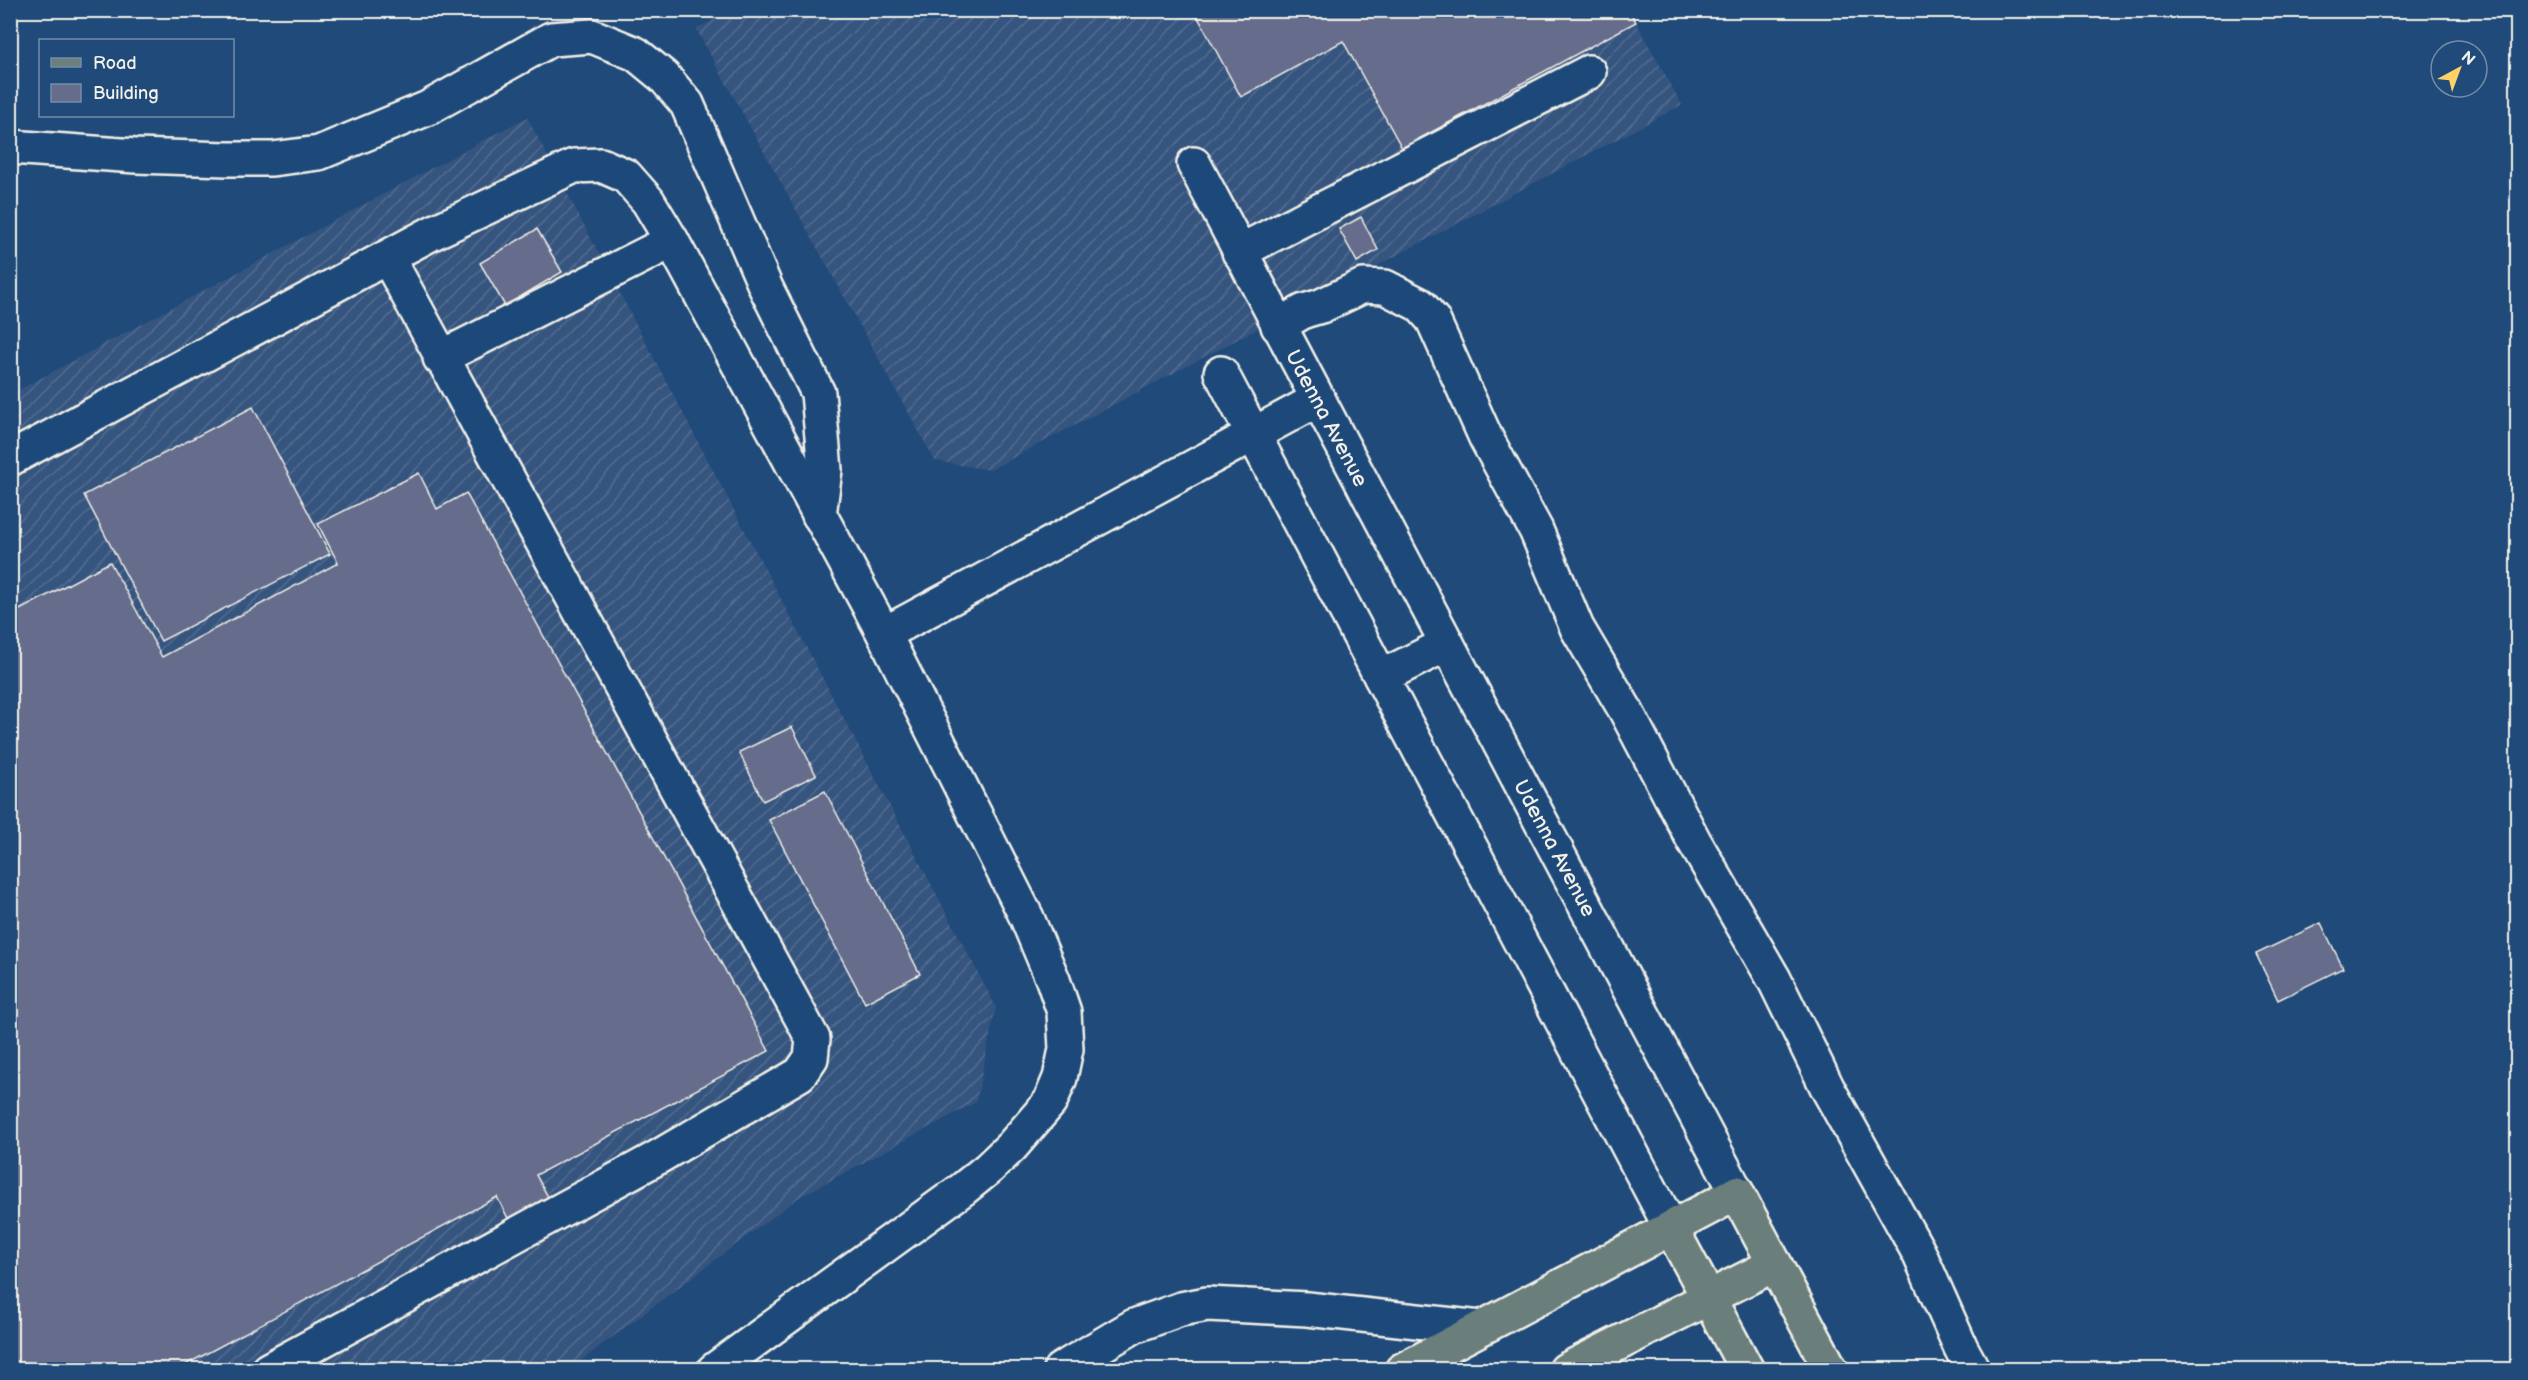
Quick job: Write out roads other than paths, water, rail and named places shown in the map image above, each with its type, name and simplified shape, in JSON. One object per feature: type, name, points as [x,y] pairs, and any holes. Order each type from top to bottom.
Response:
[{"type":"main road","points":[[1402,1370],[1737,1193]]},
{"type":"main road","name":"Udenna Avenue","points":[[1737,1193],[1831,1370]]},
{"type":"main road","points":[[1671,1228],[1747,1370]]},
{"type":"main road","points":[[1566,1370],[1775,1264]]},
{"type":"street","points":[[10,147],[135,156],[227,159],[272,159],[318,153],[428,108],[551,39],[592,36],[636,54],[664,77],[687,104],[766,288],[818,393],[825,470],[819,514]]},
{"type":"street","points":[[1239,252],[1589,72]]},
{"type":"street","name":"Udenna Avenue","points":[[1194,164],[1737,1193]]},
{"type":"street","points":[[10,459],[432,233],[574,166],[601,165],[626,176],[648,201],[672,241],[884,634],[1028,918],[1064,1012],[1066,1049],[1060,1078],[1050,1102],[1033,1123],[989,1168],[963,1189],[714,1370]]},
{"type":"street","points":[[440,357],[672,241]]},
{"type":"street","points":[[268,1370],[653,1160],[800,1074],[810,1058],[813,1039],[388,258]]},
{"type":"street","points":[[1278,326],[1304,310],[1321,306],[1364,286],[1385,287],[1420,305],[1433,320],[1486,438],[1536,530],[1577,628],[1626,711],[1734,913],[1774,979],[1828,1089],[1919,1254],[1973,1370]]},
{"type":"street","points":[[1221,373],[1671,1228]]},
{"type":"street","points":[[884,634],[1317,400]]},
{"type":"street","points":[[1381,677],[1447,644]]},
{"type":"street","points":[[1060,1370],[1134,1326],[1181,1309],[1207,1304],[1307,1309],[1481,1328]]}]
